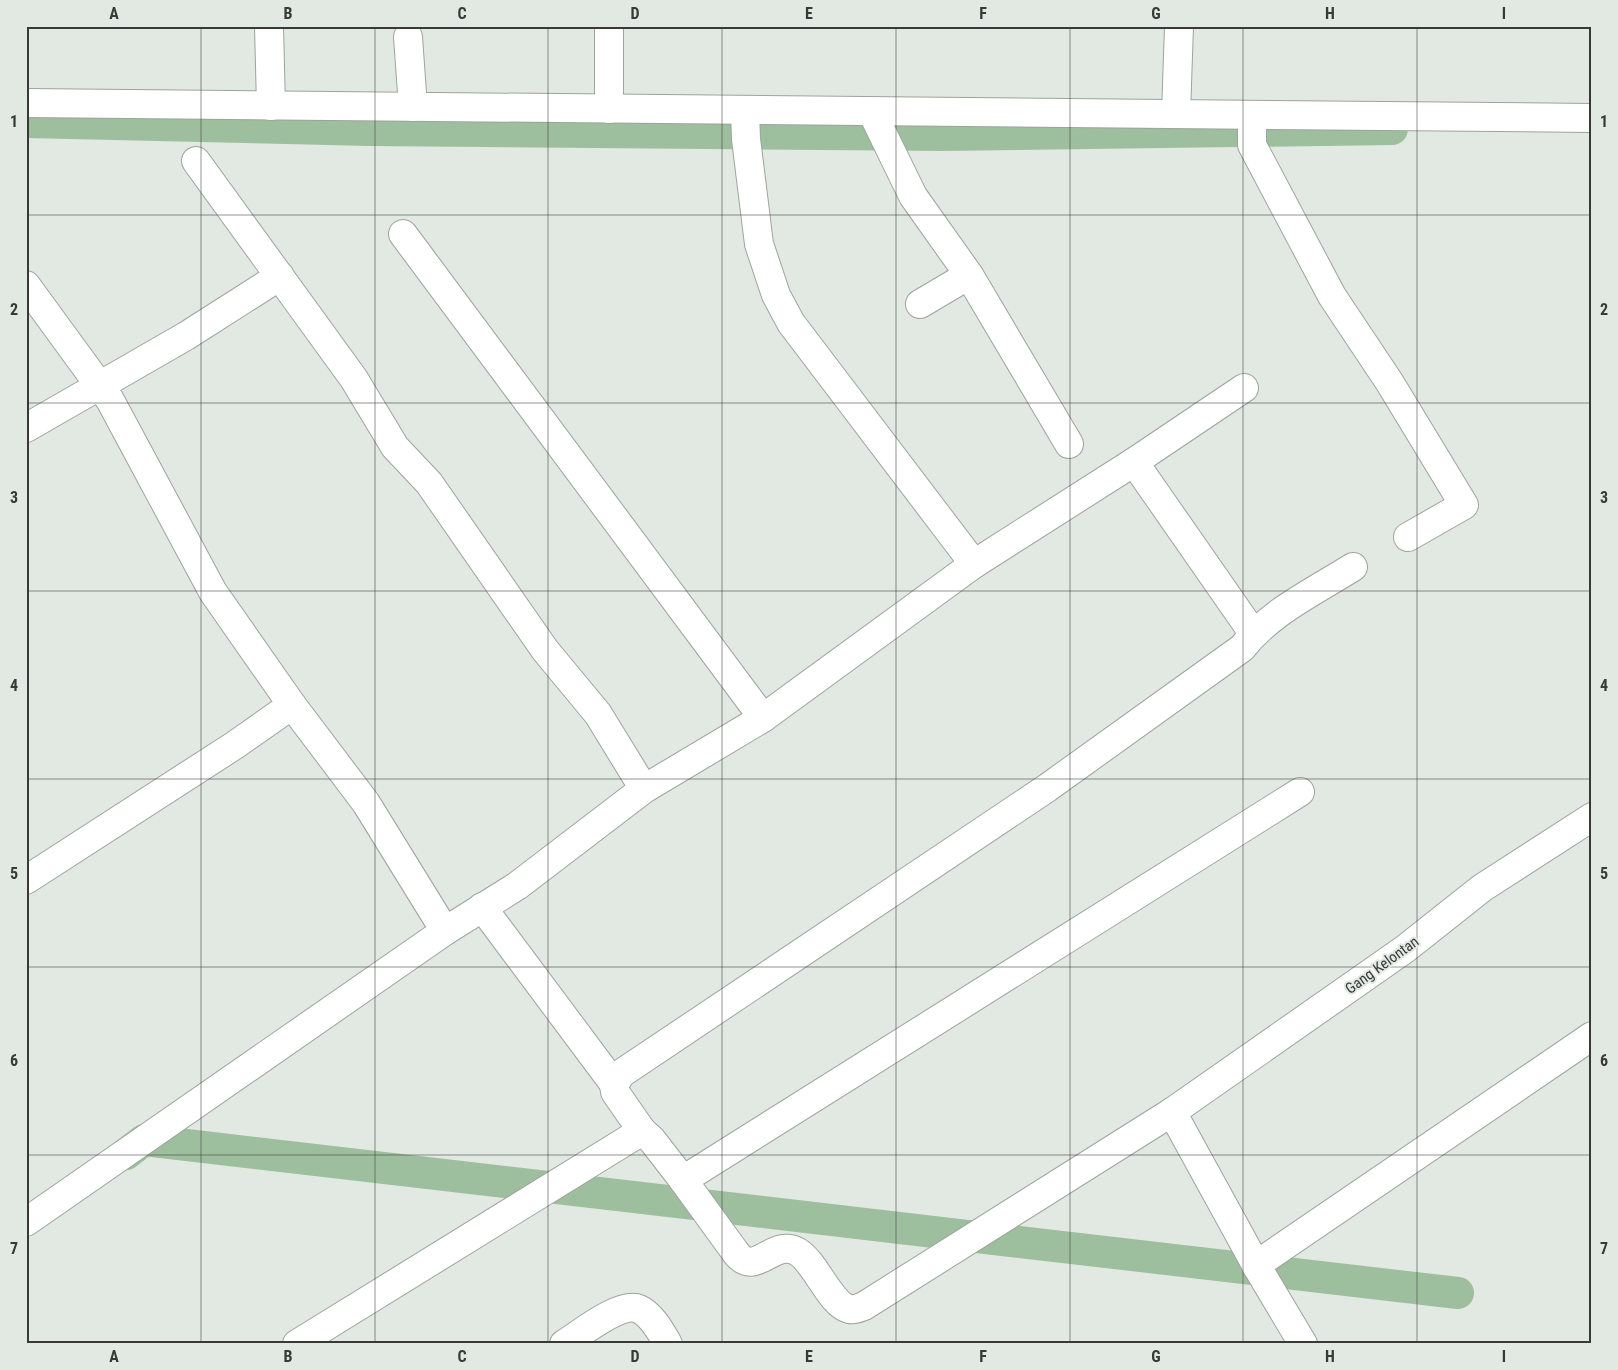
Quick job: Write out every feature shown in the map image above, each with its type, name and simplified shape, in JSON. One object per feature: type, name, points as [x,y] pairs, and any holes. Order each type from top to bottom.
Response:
[{"type":"street","points":[[269,26],[271,106]]},
{"type":"street","points":[[609,26],[609,109]]},
{"type":"street","points":[[1176,114],[1178,26]]},
{"type":"street","points":[[408,37],[413,107]]},
{"type":"street","points":[[26,103],[609,109],[746,122],[872,112],[1592,118]]},
{"type":"street","points":[[872,112],[913,196],[969,275],[1069,444]]},
{"type":"street","points":[[1252,115],[1252,145],[1332,296],[1390,383],[1464,505],[1408,537]]},
{"type":"street","points":[[746,122],[759,244],[776,295],[791,323],[974,564]]},
{"type":"street","points":[[196,161],[354,379],[395,447],[429,482],[545,650],[598,714],[644,789]]},
{"type":"street","points":[[403,234],[763,718]]},
{"type":"street","points":[[920,304],[969,275]]},
{"type":"street","points":[[26,428],[186,336],[280,276]]},
{"type":"street","points":[[26,285],[110,400],[213,592],[292,705],[366,803],[445,931]]},
{"type":"street","points":[[26,1222],[445,931],[517,886],[644,789],[763,718],[974,564],[1134,462],[1244,388]]},
{"type":"street","points":[[1134,462],[1253,633]]},
{"type":"street","points":[[614,1084],[622,1073],[631,1066],[1047,788],[1242,648],[1253,633],[1275,616],[1353,567]]},
{"type":"street","points":[[26,880],[235,746],[292,705]]},
{"type":"street","points":[[482,907],[614,1084],[616,1092],[642,1131],[652,1140],[684,1180],[1300,792]]},
{"type":"street","name":"Gang Kelontan","points":[[684,1180],[743,1261],[751,1263],[777,1250],[788,1249],[797,1252],[805,1257],[836,1300],[843,1306],[855,1309],[864,1306],[1172,1112],[1405,949],[1482,888],[1592,817]]},
{"type":"street","points":[[1256,1265],[1592,1036]]},
{"type":"street","points":[[1172,1112],[1256,1265],[1303,1344]]},
{"type":"street","points":[[297,1344],[642,1131]]},
{"type":"street","points":[[564,1344],[611,1314],[630,1306],[645,1312],[656,1324],[668,1344]]},
{"type":"waterway","points":[[26,122],[370,130],[942,135],[1392,129]]},
{"type":"waterway","points":[[126,1154],[144,1140],[1458,1293]]}]
